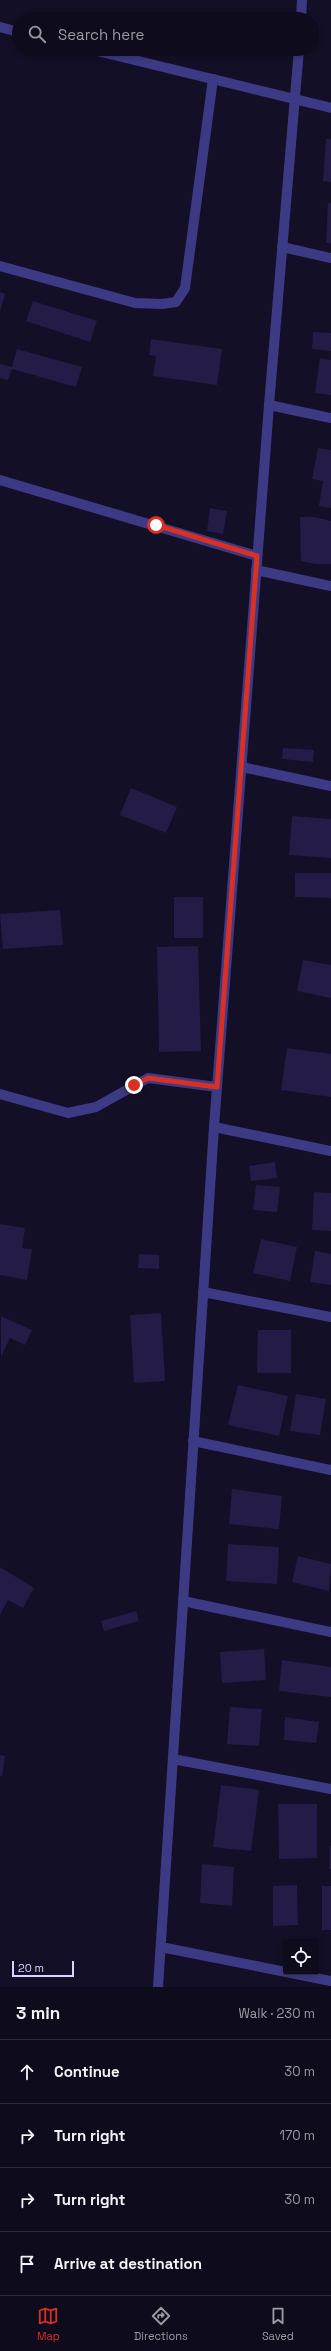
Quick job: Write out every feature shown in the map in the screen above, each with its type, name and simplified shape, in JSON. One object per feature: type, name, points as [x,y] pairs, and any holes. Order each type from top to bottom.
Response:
[{"type":"street","points":[[301,12],[302,0]]},
{"type":"street","points":[[0,27],[12,30]]},
{"type":"street","points":[[117,56],[331,108]]},
{"type":"street","points":[[158,1987],[214,1126],[268,405],[298,56]]},
{"type":"street","points":[[0,266],[135,303],[162,304],[176,302],[185,288],[213,80]]},
{"type":"street","points":[[282,247],[331,258]]},
{"type":"street","points":[[268,405],[331,418]]},
{"type":"street","points":[[0,480],[257,556]]},
{"type":"street","points":[[256,570],[331,586]]},
{"type":"street","points":[[242,767],[331,786]]},
{"type":"street","points":[[0,1094],[68,1113],[96,1107],[148,1078],[217,1087]]},
{"type":"street","points":[[214,1126],[331,1151]]},
{"type":"street","points":[[203,1292],[331,1317]]},
{"type":"street","points":[[193,1441],[331,1470]]},
{"type":"street","points":[[183,1601],[331,1632]]},
{"type":"street","points":[[173,1759],[331,1789]]},
{"type":"street","points":[[161,1947],[331,1981]]},
{"type":"building","points":[[326,139],[331,139],[331,182],[323,181]]},
{"type":"building","points":[[328,203],[331,203],[331,243],[326,243]]},
{"type":"building","points":[[0,292],[5,294],[0,312]]},
{"type":"building","points":[[33,301],[97,321],[90,342],[26,321]]},
{"type":"building","points":[[313,332],[331,333],[331,351],[312,349]]},
{"type":"building","points":[[151,339],[222,349],[217,385],[153,376],[156,356],[149,355]]},
{"type":"building","points":[[17,349],[82,367],[76,387],[12,369],[8,380],[0,378],[0,364],[12,367]]},
{"type":"building","points":[[320,358],[331,360],[331,395],[315,393]]},
{"type":"building","points":[[318,448],[331,450],[331,508],[319,506],[323,481],[312,479]]},
{"type":"building","points":[[210,508],[227,511],[223,534],[207,531]]},
{"type":"building","points":[[300,517],[314,517],[331,521],[331,564],[315,564],[301,561]]},
{"type":"building","points":[[283,748],[314,750],[313,762],[282,759]]},
{"type":"building","points":[[131,788],[177,807],[166,833],[120,815]]},
{"type":"building","points":[[292,816],[331,819],[331,858],[289,855]]},
{"type":"building","points":[[295,873],[331,873],[331,898],[295,897]]},
{"type":"building","points":[[174,897],[203,897],[203,938],[174,938]]},
{"type":"building","points":[[60,910],[63,945],[3,949],[0,914]]},
{"type":"building","points":[[198,946],[201,1051],[159,1052],[157,947]]},
{"type":"building","points":[[303,960],[331,965],[331,998],[297,991]]},
{"type":"building","points":[[287,1048],[331,1054],[331,1097],[281,1090]]},
{"type":"building","points":[[275,1162],[277,1178],[251,1181],[249,1166]]},
{"type":"building","points":[[256,1185],[280,1187],[277,1212],[253,1210]]},
{"type":"building","points":[[314,1192],[331,1193],[331,1231],[312,1230]]},
{"type":"building","points":[[0,1224],[25,1228],[22,1248],[32,1249],[27,1280],[0,1275]]},
{"type":"building","points":[[261,1239],[297,1247],[290,1281],[253,1273]]},
{"type":"building","points":[[315,1251],[331,1254],[331,1285],[310,1282]]},
{"type":"building","points":[[139,1254],[159,1255],[159,1269],[138,1268]]},
{"type":"building","points":[[161,1313],[165,1381],[134,1383],[130,1315]]},
{"type":"building","points":[[1,1316],[32,1330],[25,1345],[10,1338],[1,1357]]},
{"type":"building","points":[[258,1330],[291,1330],[291,1373],[257,1373]]},
{"type":"building","points":[[238,1385],[288,1396],[279,1436],[228,1425]]},
{"type":"building","points":[[296,1394],[326,1399],[320,1435],[290,1431]]},
{"type":"building","points":[[232,1489],[282,1496],[279,1529],[229,1524]]},
{"type":"building","points":[[228,1544],[279,1547],[277,1584],[226,1581]]},
{"type":"building","points":[[298,1556],[331,1564],[329,1591],[292,1582]]},
{"type":"building","points":[[0,1567],[34,1588],[23,1608],[8,1600],[0,1615]]},
{"type":"building","points":[[136,1611],[139,1621],[104,1631],[101,1621]]},
{"type":"building","points":[[264,1649],[266,1680],[222,1683],[220,1652]]},
{"type":"building","points":[[282,1660],[331,1667],[331,1697],[279,1691]]},
{"type":"building","points":[[230,1707],[262,1709],[259,1746],[227,1744]]},
{"type":"building","points":[[285,1717],[319,1722],[316,1743],[284,1740]]},
{"type":"building","points":[[0,1755],[5,1756],[2,1776],[0,1776]]},
{"type":"building","points":[[221,1785],[259,1790],[251,1851],[213,1847]]},
{"type":"building","points":[[278,1804],[317,1804],[317,1858],[279,1859]]},
{"type":"building","points":[[330,1846],[331,1869],[329,1869]]},
{"type":"building","points":[[202,1864],[234,1867],[232,1906],[200,1903]]},
{"type":"building","points":[[297,1885],[298,1925],[273,1926],[273,1886]]},
{"type":"building","points":[[322,1886],[331,1886],[331,1930],[322,1930]]},
{"type":"route","points":[[134,1085],[148,1078],[217,1087],[257,556],[156,525]]}]
